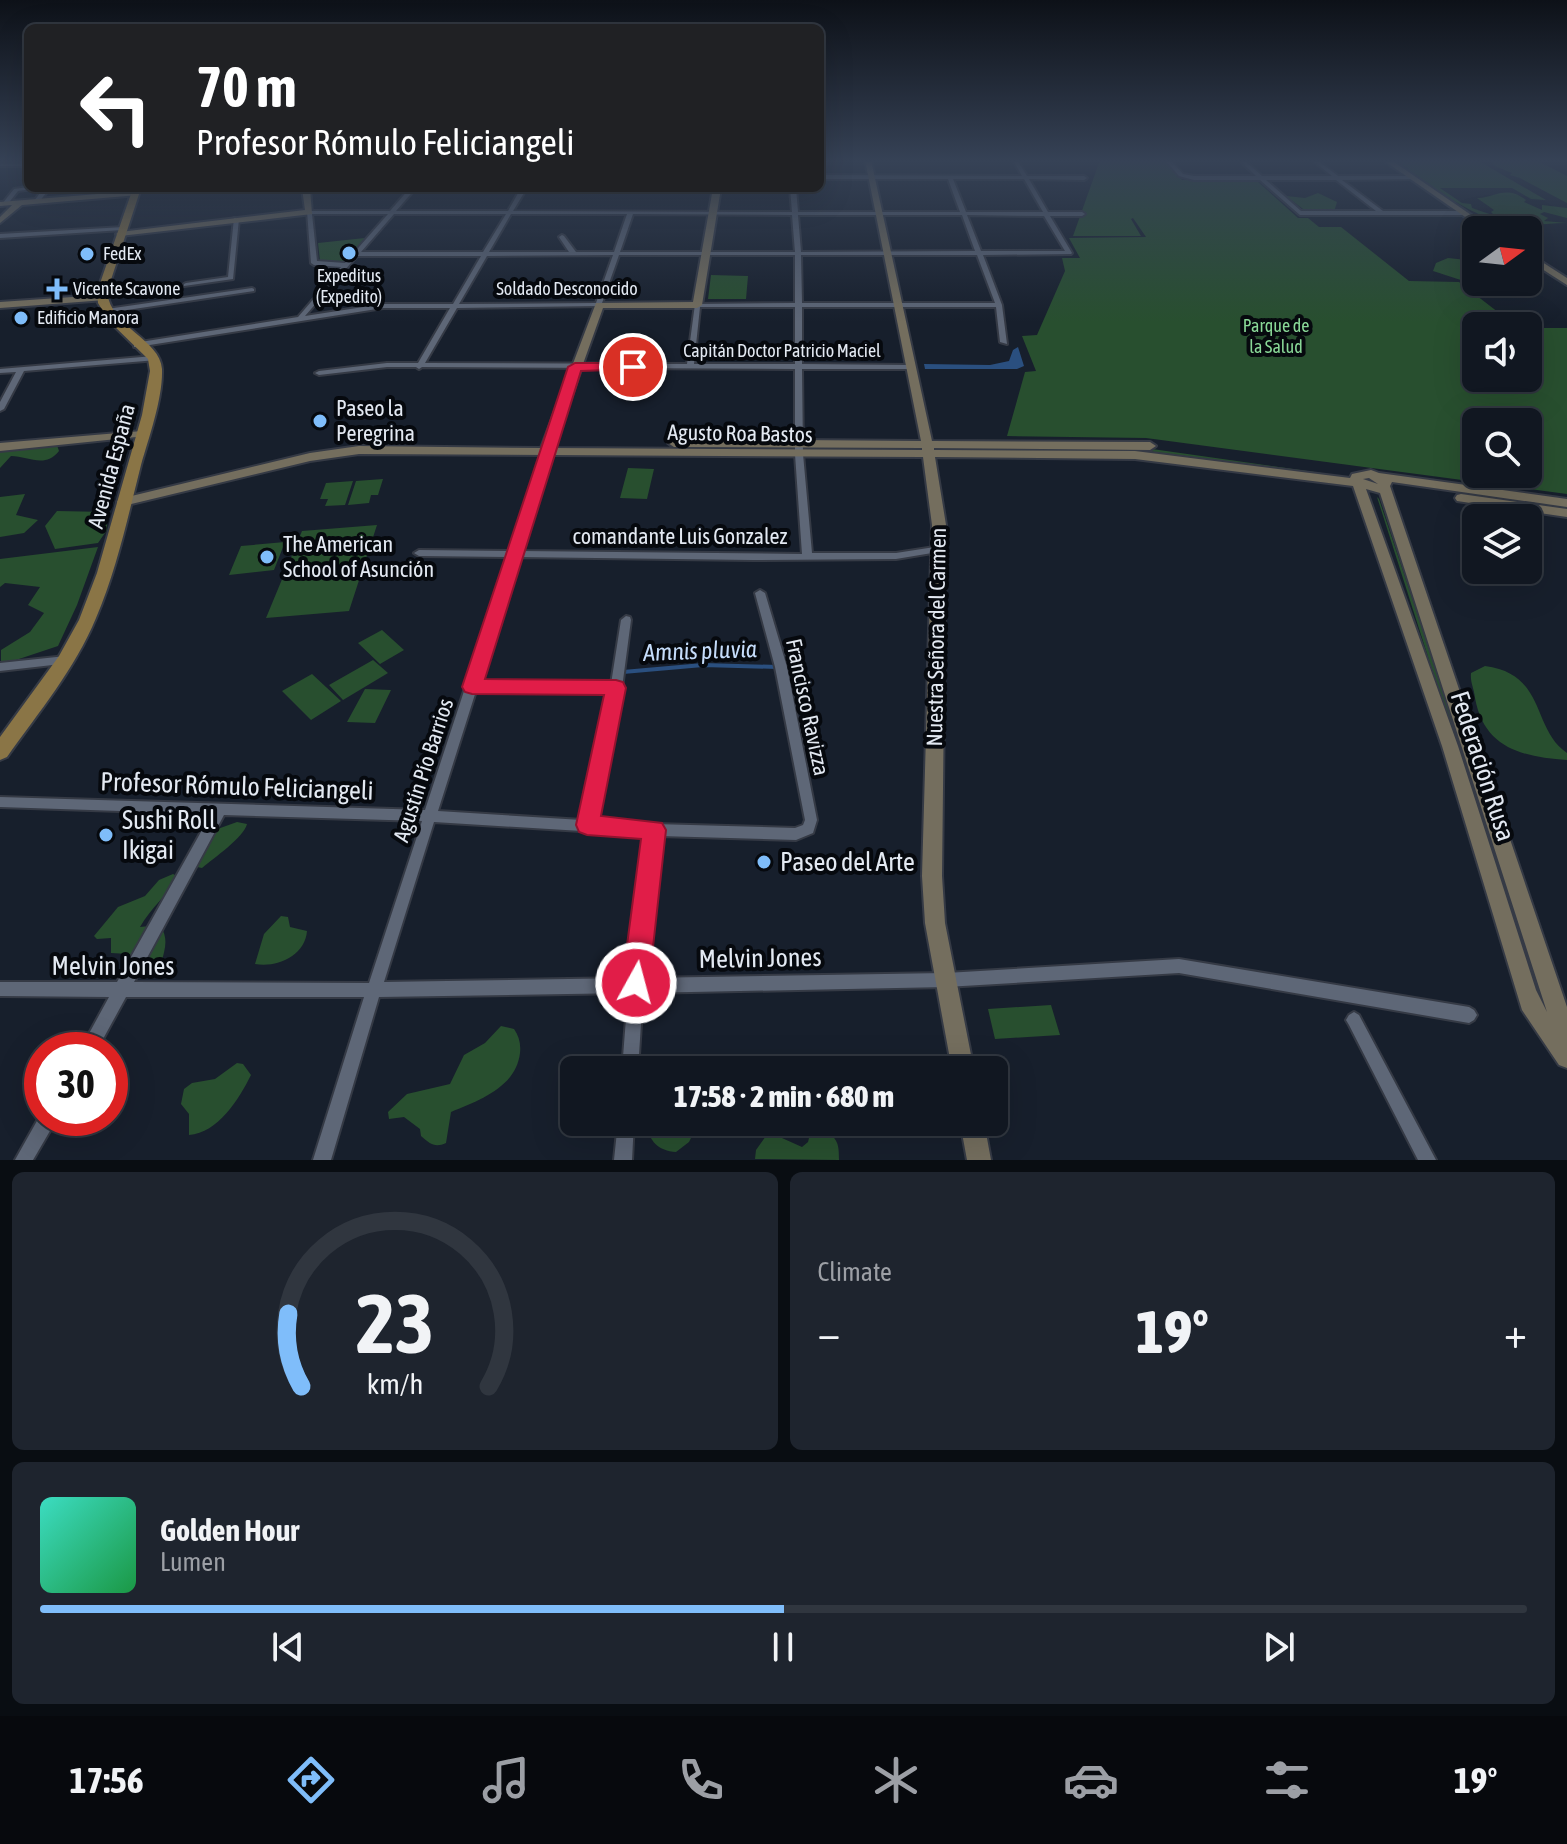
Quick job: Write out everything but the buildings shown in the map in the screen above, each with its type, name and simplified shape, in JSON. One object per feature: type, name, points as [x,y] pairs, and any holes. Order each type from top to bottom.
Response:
[{"type":"main road","points":[[127,214],[105,278],[102,298],[107,311],[137,345],[154,358]]},
{"type":"main road","name":"Avenida España","points":[[0,752],[66,660],[95,600],[155,381],[154,358]]},
{"type":"street","points":[[0,236],[121,231],[287,214]]},
{"type":"street","points":[[309,214],[314,263],[346,265]]},
{"type":"street","points":[[301,317],[389,214]]},
{"type":"street","points":[[419,367],[507,214]]},
{"type":"street","name":"Agustín Pío Barrios","points":[[322,1160],[372,990],[547,447],[630,214]]},
{"type":"street","points":[[690,366],[713,214]]},
{"type":"street","points":[[793,214],[798,253],[799,449],[807,556]]},
{"type":"street","name":"Nuestra Señora del Carmen","points":[[879,214],[928,448],[941,549],[932,876],[935,923],[960,1056]]},
{"type":"street","points":[[963,214],[999,305],[1004,342]]},
{"type":"street","points":[[355,254],[1067,254],[1046,214]]},
{"type":"street","points":[[186,285],[231,278],[236,219]]},
{"type":"street","points":[[562,237],[574,254]]},
{"type":"street","points":[[1542,265],[1567,282]]},
{"type":"street","points":[[107,311],[252,290]]},
{"type":"street","points":[[0,305],[102,298]]},
{"type":"street","name":"Soldado Desconocido","points":[[137,345],[383,306],[999,305]]},
{"type":"street","points":[[0,371],[154,358]]},
{"type":"street","name":"Capitán Doctor Patricio Maciel","points":[[319,373],[387,365],[910,367]]},
{"type":"street","points":[[0,409],[21,370]]},
{"type":"street","points":[[0,447],[142,434]]},
{"type":"street","name":"Agusto Roa Bastos","points":[[125,497],[336,452],[547,447],[928,448],[1158,456],[1383,484]]},
{"type":"street","name":"Federación Rusa","points":[[1361,481],[1450,746],[1533,1010],[1567,1057]]},
{"type":"street","points":[[1383,484],[1567,503]]},
{"type":"street","points":[[1383,484],[1567,513]]},
{"type":"street","name":"Federación Rusa","points":[[1383,484],[1567,1039]]},
{"type":"street","name":"comandante Luis Gonzalez","points":[[419,553],[807,556],[903,555],[941,549]]},
{"type":"street","name":"Francisco Ravizza","points":[[760,593],[781,667],[811,820],[808,829]]},
{"type":"street","points":[[587,825],[616,688],[626,620]]},
{"type":"street","points":[[0,667],[66,660]]},
{"type":"street","points":[[472,687],[616,688]]},
{"type":"street","name":"Profesor Rómulo Feliciangeli","points":[[0,802],[429,816],[654,830],[796,834],[808,829]]},
{"type":"street","points":[[98,1032],[221,809]]},
{"type":"street","points":[[631,1056],[654,830]]},
{"type":"street","name":"Melvin Jones","points":[[0,989],[372,990],[636,983],[946,980],[1179,966],[1469,1015]]},
{"type":"street","points":[[1354,1020],[1427,1160]]},
{"type":"street","points":[[24,1160],[38,1136]]},
{"type":"street","points":[[623,1160],[625,1136]]},
{"type":"street","points":[[975,1136],[979,1160]]},
{"type":"green space","name":"Parque de la Salud","points":[[1081,214],[1294,214],[1298,218],[1308,218],[1319,227],[1341,227],[1409,281],[1459,282],[1462,284],[1462,296],[1477,296],[1498,312],[1462,312],[1462,392],[1542,392],[1542,328],[1567,328],[1567,494],[1522,488],[1542,488],[1542,408],[1462,408],[1462,480],[1146,438],[1007,436],[1025,372],[1036,371],[1022,336],[1037,335],[1065,271],[1062,258],[1080,258],[1069,238],[1146,237],[1131,219],[1141,236],[1073,236]]},
{"type":"green space","points":[[1493,214],[1540,214],[1548,218],[1544,221],[1567,223],[1542,224],[1542,216]]},
{"type":"green space","points":[[365,238],[343,263],[320,261],[318,243]]},
{"type":"green space","points":[[1448,258],[1462,260],[1462,280],[1433,271],[1436,263]]},
{"type":"green space","points":[[711,275],[748,276],[746,299],[708,299]]},
{"type":"green space","points":[[57,445],[59,451],[48,459],[11,456],[0,468],[0,449]]},
{"type":"green space","points":[[936,448],[1145,448],[1336,475],[1146,451]]},
{"type":"green space","points":[[628,468],[654,469],[647,499],[620,498]]},
{"type":"green space","points":[[383,479],[378,495],[371,495],[369,503],[348,505],[356,481]]},
{"type":"green space","points":[[353,481],[345,505],[325,506],[328,499],[320,499],[326,483]]},
{"type":"green space","points":[[25,494],[16,515],[38,520],[24,533],[0,537],[0,497]]},
{"type":"green space","points":[[1377,497],[1379,499],[1458,735],[1452,732]]},
{"type":"green space","points":[[57,511],[107,512],[107,530],[98,543],[55,549],[45,526]]},
{"type":"green space","points":[[377,525],[349,611],[266,618],[302,531]]},
{"type":"green space","points":[[285,542],[274,570],[229,575],[241,546]]},
{"type":"green space","points":[[98,547],[58,646],[10,662],[1,661],[1,650],[30,632],[44,613],[28,605],[40,587],[5,583],[0,587],[0,559]]},
{"type":"green space","points":[[382,630],[404,650],[380,664],[358,643]]},
{"type":"green space","points":[[373,660],[388,673],[343,700],[329,685]]},
{"type":"green space","points":[[1485,666],[1505,671],[1529,691],[1548,730],[1567,753],[1567,760],[1520,752],[1496,739],[1480,715],[1471,677],[1471,673]]},
{"type":"green space","points":[[312,674],[341,701],[311,720],[282,691]]},
{"type":"green space","points":[[365,689],[391,690],[375,723],[347,722]]},
{"type":"green space","points":[[1466,761],[1544,996],[1536,990],[1462,763]]},
{"type":"green space","points":[[237,822],[247,824],[235,841],[202,868],[192,866],[212,831]]},
{"type":"green space","points":[[173,874],[177,876],[173,883],[140,927],[160,925],[163,930],[165,949],[161,964],[154,969],[140,964],[129,954],[111,953],[111,938],[97,939],[94,936],[118,907],[145,896],[159,880]]},
{"type":"green space","points":[[281,916],[288,917],[290,927],[307,931],[305,940],[295,953],[281,962],[255,964],[264,934]]},
{"type":"green space","points":[[1051,1005],[1060,1035],[995,1039],[988,1009]]},
{"type":"green space","points":[[501,1026],[514,1029],[517,1034],[520,1050],[517,1065],[512,1075],[495,1091],[451,1112],[446,1143],[430,1143],[421,1136],[420,1129],[404,1117],[389,1119],[388,1112],[407,1094],[450,1084],[464,1055],[485,1043]]},
{"type":"green space","points":[[237,1063],[243,1064],[251,1075],[240,1094],[218,1121],[199,1133],[189,1135],[189,1114],[181,1104],[184,1089],[192,1083],[215,1079]]},
{"type":"green space","points":[[650,1136],[692,1136],[676,1152],[664,1149]]},
{"type":"green space","points":[[766,1136],[777,1136],[802,1147],[810,1136],[832,1136],[837,1142],[839,1160],[755,1159],[756,1150]]},
{"type":"water","points":[[1018,347],[1024,366],[1017,369],[925,369],[924,364],[990,365],[1009,361],[1013,350]]},
{"type":"waterway","name":"Amnis pluvia","points":[[623,672],[703,665],[778,667]]},
{"type":"place","name":"Expeditus (Expedito)","points":[[349,253]]},
{"type":"place","name":"FedEx","points":[[87,254]]},
{"type":"place","name":"Vicente Scavone","points":[[57,289]]},
{"type":"place","name":"Edificio Manora","points":[[21,318]]},
{"type":"place","name":"Paseo la Peregrina","points":[[320,421]]},
{"type":"place","name":"The American School of Asunción","points":[[267,557]]},
{"type":"place","name":"Sushi Roll Ikigai","points":[[106,835]]},
{"type":"place","name":"Paseo del Arte","points":[[764,862]]},
{"type":"route","points":[[633,367],[575,367],[472,687],[616,688],[587,825],[654,830],[636,983]]}]
